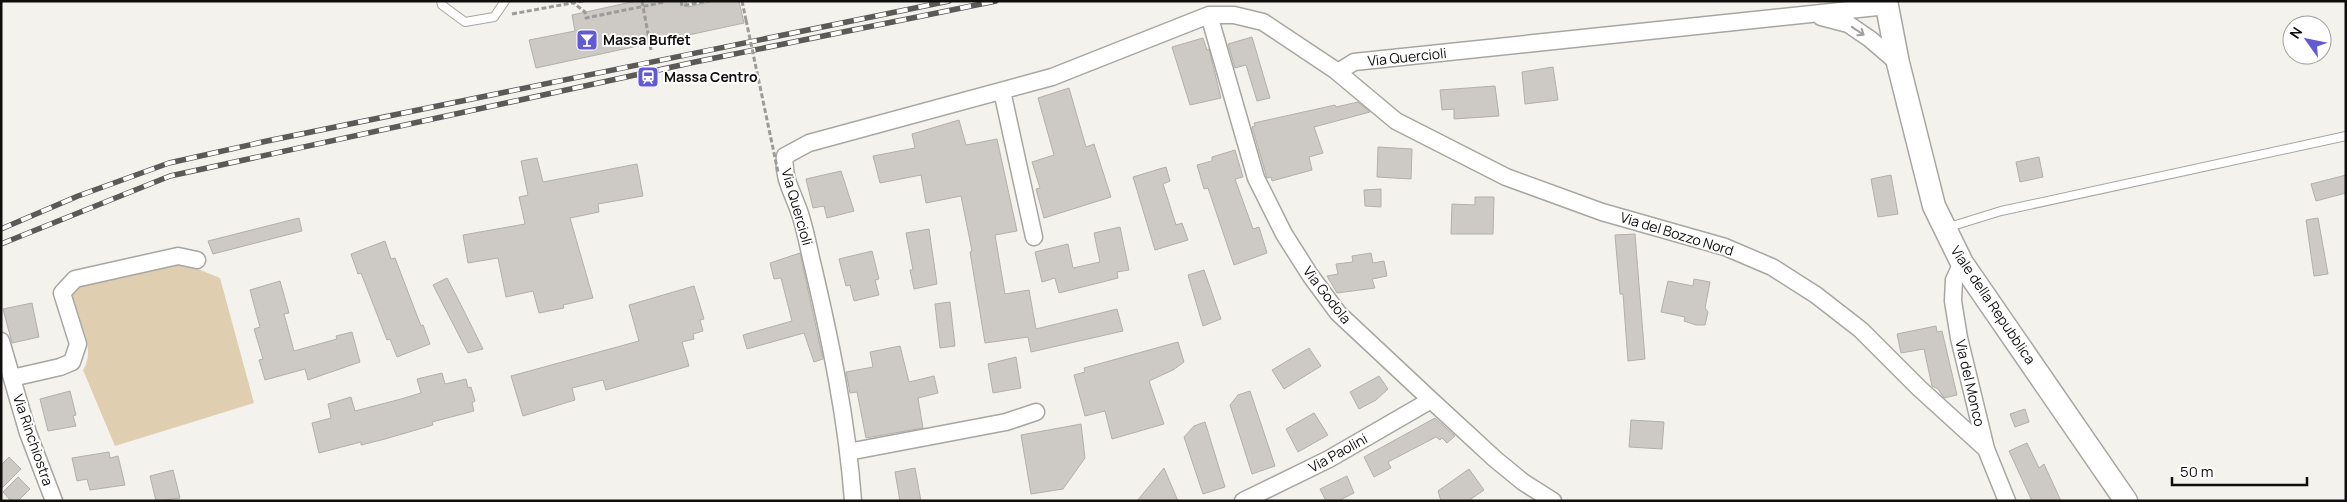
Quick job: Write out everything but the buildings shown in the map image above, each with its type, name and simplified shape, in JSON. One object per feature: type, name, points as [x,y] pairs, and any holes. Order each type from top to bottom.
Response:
[{"type":"main road","name":"Viale della Repubblica","points":[[1887,4],[1898,63],[1934,206],[1944,228],[1962,263],[2126,501]]},
{"type":"street","points":[[1812,15],[1836,1]]},
{"type":"street","name":"Via Quercioli","points":[[853,501],[848,452],[829,332],[801,215],[791,194],[783,168],[785,156],[808,143],[1052,77],[1209,15],[1234,15],[1263,22],[1338,72],[1354,62],[1812,15],[1887,4]]},
{"type":"street","name":"Via Godola","points":[[1209,15],[1256,178],[1284,234],[1338,313],[1495,459],[1523,482],[1553,501]]},
{"type":"street","name":"Via Quercioli","points":[[1812,15],[1848,24],[1870,39],[1898,63]]},
{"type":"street","name":"Via del Bozzo Nord","points":[[1335,70],[1396,120],[1506,177],[1602,212],[1725,247],[1772,267],[1816,295],[1861,330],[1919,388],[1986,449]]},
{"type":"street","points":[[1002,91],[1034,237]]},
{"type":"street","name":"Via Rinchiostra","points":[[12,378],[60,367],[72,362],[78,344],[62,293],[75,280],[178,256],[196,260]]},
{"type":"street","name":"Via del Monco","points":[[1962,263],[1954,280],[1953,301],[1986,449],[2007,501]]},
{"type":"street","name":"Via Rinchiostra","points":[[1,341],[28,433],[54,501]]},
{"type":"street","name":"Via Paolini","points":[[1243,501],[1328,459],[1431,400]]},
{"type":"street","points":[[848,452],[1006,422],[1036,412]]},
{"type":"lane","points":[[441,1],[442,5],[465,22],[494,17],[504,1]]},
{"type":"lane","points":[[1944,228],[2001,211],[2346,136]]},
{"type":"path","points":[[494,17],[583,1]]},
{"type":"path","points":[[642,1],[651,50]]},
{"type":"path","points":[[681,1],[682,6],[706,1]]},
{"type":"path","points":[[742,1],[778,172]]},
{"type":"path","points":[[572,2],[585,12],[586,18],[666,2]]},
{"type":"shaded area","points":[[183,263],[220,278],[254,403],[115,446],[83,370],[87,362],[87,344],[82,325],[69,299],[73,290],[79,286]]},
{"type":"railway","points":[[1,229],[78,196],[169,163],[267,141],[949,1]]},
{"type":"railway","points":[[1,244],[170,176],[695,62],[996,1]]},
{"type":"place","name":"Massa Buffet","points":[[587,40]]},
{"type":"place","name":"Massa Centro","points":[[648,77]]}]
